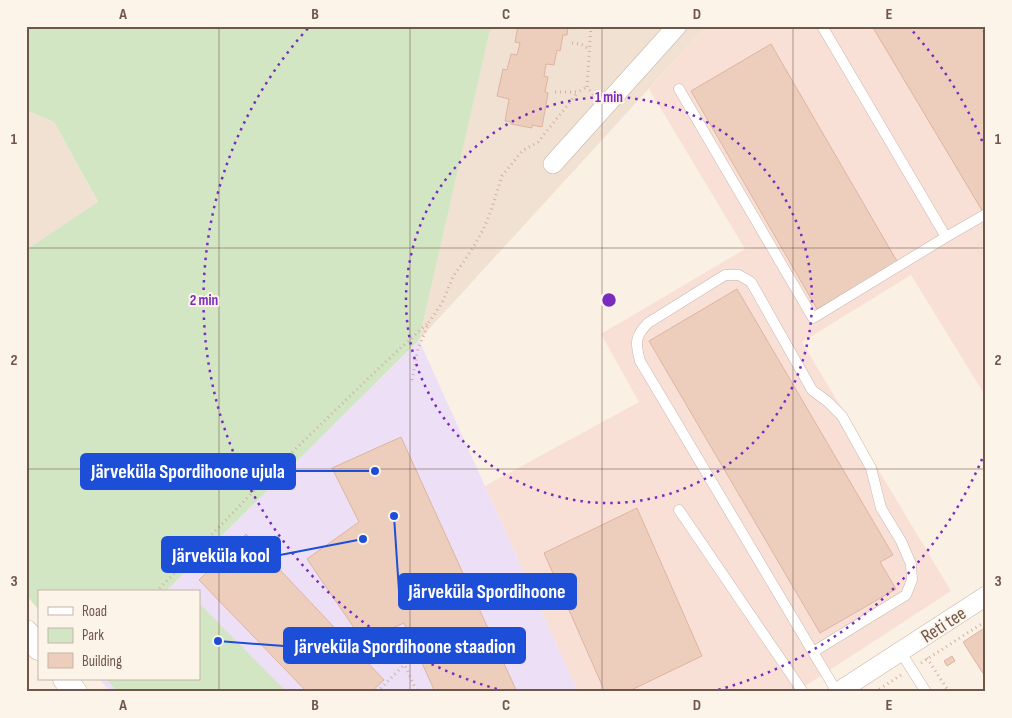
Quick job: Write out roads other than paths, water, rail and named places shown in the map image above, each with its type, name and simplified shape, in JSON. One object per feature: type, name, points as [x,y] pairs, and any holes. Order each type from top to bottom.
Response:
[{"type":"street","points":[[553,164],[677,26]]},
{"type":"street","name":"Reti tee","points":[[837,692],[986,596]]},
{"type":"street","points":[[26,632],[38,647]]},
{"type":"street","points":[[66,680],[75,692]]},
{"type":"lane","points":[[822,26],[946,237]]},
{"type":"lane","points":[[679,89],[813,318],[986,214]]},
{"type":"lane","points":[[813,652],[906,594],[912,580],[911,564],[901,541],[881,508],[871,468],[842,416],[812,390],[751,282],[740,275],[726,275],[648,322],[638,333],[636,348],[640,361],[813,652],[837,692]]},
{"type":"lane","points":[[679,510],[803,692]]},
{"type":"lane","name":"Reti tee","points":[[900,651],[926,692]]},
{"type":"place","name":"Järveküla Spordihoone ujula","points":[[375,471]]},
{"type":"place","name":"Järveküla Spordihoone","points":[[394,516]]},
{"type":"place","name":"Järveküla kool","points":[[363,539]]},
{"type":"place","name":"Järveküla Spordihoone staadion","points":[[218,641]]}]
